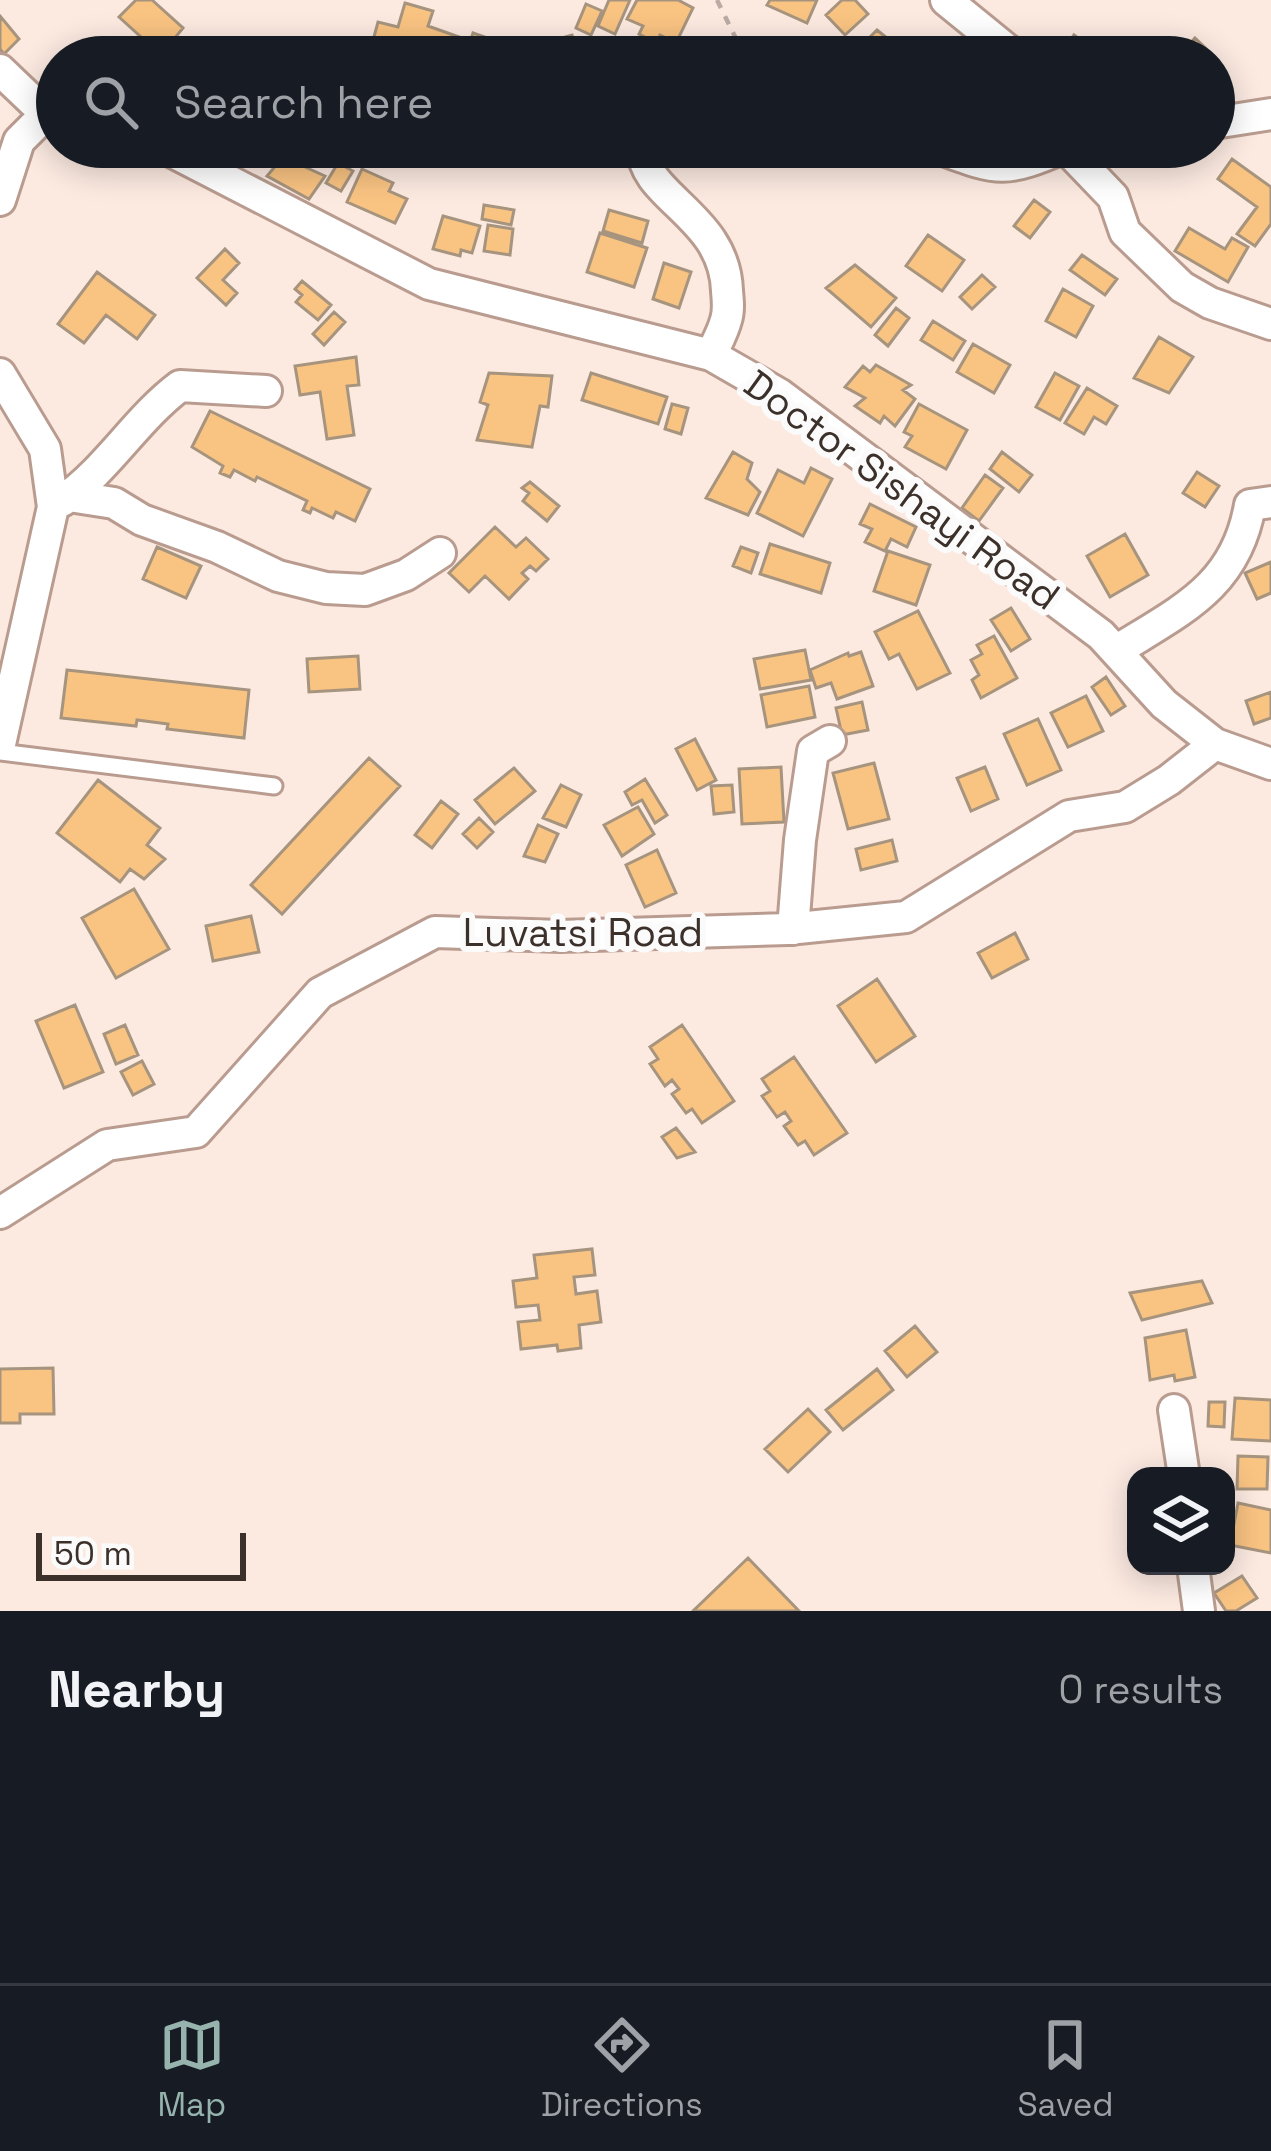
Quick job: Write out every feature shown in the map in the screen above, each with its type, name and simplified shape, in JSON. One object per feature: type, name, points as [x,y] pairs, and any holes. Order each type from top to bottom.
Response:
[{"type":"street","points":[[946,0],[990,36]]},
{"type":"street","points":[[0,70],[36,100]]},
{"type":"street","points":[[1235,120],[1271,114]]},
{"type":"street","points":[[0,200],[19,142],[36,127]]},
{"type":"street","name":"Doctor Sishayi Road","points":[[204,168],[429,284],[711,355],[779,394],[1101,635],[1164,704],[1215,744],[1271,764]]},
{"type":"street","points":[[648,168],[656,183],[703,224],[727,267],[728,316],[711,355]]},
{"type":"street","points":[[1085,168],[1113,197],[1125,232],[1182,287],[1210,303],[1271,324]]},
{"type":"street","points":[[0,374],[45,449],[61,501],[1,728],[0,748]]},
{"type":"street","points":[[61,501],[132,436],[158,403],[181,386],[266,391]]},
{"type":"street","points":[[61,501],[114,503],[142,520],[278,576],[326,588],[365,590],[406,575],[440,553]]},
{"type":"street","points":[[1116,651],[1204,595],[1227,570],[1245,532],[1250,505],[1271,502]]},
{"type":"street","points":[[793,929],[813,751],[830,741]]},
{"type":"street","name":"Luvatsi Road","points":[[0,1213],[107,1145],[196,1132],[320,993],[435,932],[560,936],[793,929],[906,917],[1069,816],[1125,807],[1215,744]]},
{"type":"street","points":[[1174,1409],[1183,1467]]},
{"type":"street","points":[[1194,1575],[1199,1611]]},
{"type":"lane","points":[[0,748],[274,786]]},
{"type":"path","points":[[717,0],[735,36]]},
{"type":"building","points":[[136,0],[152,0],[183,28],[176,36],[140,36],[119,17]]},
{"type":"building","points":[[609,0],[630,0],[615,34],[598,26]]},
{"type":"building","points":[[637,0],[678,0],[693,8],[679,36],[643,36],[639,34],[643,26],[627,19]]},
{"type":"building","points":[[770,0],[817,0],[807,23],[767,5]]},
{"type":"building","points":[[842,0],[855,0],[868,14],[845,35],[826,15]]},
{"type":"building","points":[[405,3],[433,11],[428,26],[456,36],[374,36],[378,22],[398,27]]},
{"type":"building","points":[[586,4],[602,11],[591,35],[576,28]]},
{"type":"building","points":[[0,16],[19,39],[4,54],[0,49]]},
{"type":"building","points":[[1235,161],[1271,187],[1271,224],[1255,246],[1237,234],[1257,207],[1218,179],[1226,168],[1235,168]]},
{"type":"building","points":[[274,168],[307,168],[325,176],[309,199],[267,176]]},
{"type":"building","points":[[335,168],[353,171],[341,191],[326,183]]},
{"type":"building","points":[[362,169],[393,183],[389,191],[407,199],[395,223],[347,202]]},
{"type":"building","points":[[1034,200],[1050,212],[1030,238],[1014,226]]},
{"type":"building","points":[[484,205],[514,210],[511,225],[482,219]]},
{"type":"building","points":[[609,210],[648,221],[642,243],[603,231]]},
{"type":"building","points":[[443,216],[480,226],[472,253],[461,250],[460,256],[433,249]]},
{"type":"building","points":[[488,225],[513,229],[510,255],[484,251]]},
{"type":"building","points":[[1189,228],[1225,249],[1232,238],[1248,247],[1228,282],[1175,251]]},
{"type":"building","points":[[600,233],[647,248],[634,287],[587,272]]},
{"type":"building","points":[[928,235],[964,260],[942,291],[906,266]]},
{"type":"building","points":[[225,249],[239,263],[223,280],[237,293],[226,305],[197,278]]},
{"type":"building","points":[[1082,255],[1117,279],[1105,295],[1070,270]]},
{"type":"building","points":[[664,263],[691,272],[679,308],[653,299]]},
{"type":"building","points":[[855,265],[896,298],[871,327],[826,288]]},
{"type":"building","points":[[97,272],[155,315],[137,339],[106,315],[84,343],[58,324]]},
{"type":"building","points":[[982,275],[995,287],[972,309],[960,297]]},
{"type":"building","points":[[302,281],[331,305],[318,320],[296,302],[302,295],[295,289]]},
{"type":"building","points":[[1063,289],[1093,306],[1076,337],[1046,321]]},
{"type":"building","points":[[896,308],[909,318],[888,346],[875,335]]},
{"type":"building","points":[[334,312],[345,322],[324,345],[313,334]]},
{"type":"building","points":[[933,321],[965,341],[953,360],[921,340]]},
{"type":"building","points":[[1159,337],[1193,357],[1169,393],[1134,378]]},
{"type":"building","points":[[973,344],[1010,365],[994,393],[957,372]]},
{"type":"building","points":[[356,357],[359,385],[347,386],[354,435],[327,439],[320,392],[300,395],[295,366]]},
{"type":"building","points":[[876,365],[911,385],[903,390],[915,399],[895,426],[884,416],[880,423],[855,406],[865,398],[845,387],[863,366],[870,372]]},
{"type":"building","points":[[489,373],[552,376],[548,407],[540,406],[532,447],[477,440],[488,405],[480,402]]},
{"type":"building","points":[[591,373],[667,397],[658,424],[582,400]]},
{"type":"building","points":[[1055,373],[1079,386],[1060,420],[1036,407]]},
{"type":"building","points":[[1087,388],[1117,406],[1106,424],[1094,417],[1084,434],[1065,423]]},
{"type":"building","points":[[672,404],[688,408],[681,434],[665,429]]},
{"type":"building","points":[[919,404],[967,430],[946,469],[905,447],[912,436],[904,432]]},
{"type":"building","points":[[210,411],[370,489],[355,521],[336,512],[333,518],[312,508],[310,513],[303,510],[307,501],[257,477],[255,481],[234,470],[230,477],[220,473],[223,466],[192,447]]},
{"type":"building","points":[[733,452],[752,463],[747,479],[760,492],[748,515],[706,498]]},
{"type":"building","points":[[1002,452],[1032,475],[1019,492],[990,469]]},
{"type":"building","points":[[811,468],[832,479],[803,536],[757,513],[778,470],[804,483]]},
{"type":"building","points":[[1197,472],[1219,486],[1205,507],[1183,493]]},
{"type":"building","points":[[985,475],[1003,488],[979,521],[962,508]]},
{"type":"building","points":[[530,482],[559,506],[547,521],[523,501],[529,493],[522,488]]},
{"type":"building","points":[[870,504],[916,527],[907,547],[891,539],[885,551],[865,542],[872,529],[860,524]]},
{"type":"building","points":[[495,527],[516,547],[526,538],[548,559],[536,571],[530,566],[522,573],[528,579],[509,599],[485,576],[469,592],[449,573]]},
{"type":"building","points":[[1125,534],[1148,575],[1110,597],[1087,556]]},
{"type":"building","points":[[770,544],[830,563],[821,593],[760,574]]},
{"type":"building","points":[[157,547],[201,566],[186,598],[143,579]]},
{"type":"building","points":[[741,547],[758,553],[751,573],[733,566]]},
{"type":"building","points":[[888,551],[930,565],[916,605],[874,591]]},
{"type":"building","points":[[1271,562],[1271,593],[1257,599],[1245,573]]},
{"type":"building","points":[[1011,608],[1030,639],[1011,651],[991,620]]},
{"type":"building","points":[[918,611],[950,673],[917,689],[899,654],[889,659],[875,632]]},
{"type":"building","points":[[994,636],[1017,678],[981,698],[972,680],[979,675],[971,660],[982,654],[977,645]]},
{"type":"building","points":[[805,650],[811,680],[760,689],[754,659]]},
{"type":"building","points":[[861,652],[873,686],[837,699],[831,683],[816,688],[810,670]]},
{"type":"building","points":[[358,656],[360,689],[309,692],[307,659]]},
{"type":"building","points":[[67,670],[249,690],[244,738],[167,729],[168,724],[137,720],[136,726],[61,718]]},
{"type":"building","points":[[1106,677],[1125,706],[1111,715],[1092,687]]},
{"type":"building","points":[[809,686],[815,717],[767,727],[761,695]]},
{"type":"building","points":[[1271,692],[1271,718],[1254,724],[1246,701]]},
{"type":"building","points":[[1086,696],[1103,731],[1068,747],[1051,713]]},
{"type":"building","points":[[862,702],[868,730],[842,735],[836,708]]},
{"type":"building","points":[[1038,719],[1061,770],[1027,785],[1004,734]]},
{"type":"building","points":[[695,739],[716,780],[697,790],[676,749]]},
{"type":"building","points":[[369,758],[400,786],[282,914],[251,885]]},
{"type":"building","points":[[874,763],[889,819],[848,829],[833,773]]},
{"type":"building","points":[[781,767],[784,822],[742,824],[739,769]]},
{"type":"building","points":[[985,767],[998,799],[971,811],[957,778]]},
{"type":"building","points":[[514,768],[535,791],[495,824],[475,800]]},
{"type":"building","points":[[645,779],[667,815],[655,823],[642,800],[632,805],[625,792]]},
{"type":"building","points":[[98,780],[160,828],[147,845],[165,859],[144,879],[130,869],[120,882],[57,833]]},
{"type":"building","points":[[561,785],[581,795],[566,827],[543,818]]},
{"type":"building","points":[[732,785],[734,812],[714,814],[711,786]]},
{"type":"building","points":[[441,801],[458,814],[432,848],[415,835]]},
{"type":"building","points":[[638,807],[654,834],[622,856],[604,825]]},
{"type":"building","points":[[479,818],[493,832],[477,848],[463,834]]},
{"type":"building","points":[[538,825],[558,834],[545,862],[524,856]]},
{"type":"building","points":[[892,840],[897,861],[861,870],[856,849]]},
{"type":"building","points":[[657,850],[676,893],[645,907],[626,865]]},
{"type":"building","points":[[134,889],[169,949],[116,978],[82,918]]},
{"type":"building","points":[[251,916],[259,952],[213,961],[206,926]]},
{"type":"building","points":[[1015,933],[1028,959],[992,978],[978,953]]},
{"type":"building","points":[[877,979],[915,1036],[876,1062],[838,1006]]},
{"type":"building","points":[[75,1005],[103,1072],[64,1088],[36,1021]]},
{"type":"building","points":[[125,1025],[138,1055],[116,1064],[104,1034]]},
{"type":"building","points":[[682,1025],[734,1101],[702,1123],[692,1109],[686,1113],[672,1094],[679,1089],[672,1080],[665,1086],[650,1064],[658,1059],[650,1047]]},
{"type":"building","points":[[794,1057],[847,1133],[814,1155],[805,1141],[798,1145],[784,1126],[791,1121],[785,1112],[777,1117],[762,1096],[770,1091],[762,1079]]},
{"type":"building","points":[[142,1061],[154,1084],[133,1095],[121,1072]]},
{"type":"building","points":[[676,1128],[695,1152],[677,1158],[662,1137]]},
{"type":"building","points":[[592,1249],[595,1275],[574,1277],[576,1294],[597,1291],[601,1322],[579,1325],[581,1348],[521,1349],[518,1322],[540,1320],[538,1305],[516,1307],[513,1281],[537,1278],[534,1255]]},
{"type":"building","points":[[1202,1281],[1212,1303],[1142,1320],[1130,1293]]},
{"type":"building","points":[[915,1326],[937,1352],[907,1377],[885,1351]]},
{"type":"building","points":[[1186,1330],[1195,1377],[1150,1380],[1145,1338]]},
{"type":"building","points":[[53,1368],[54,1414],[20,1414],[20,1423],[0,1423],[0,1369]]},
{"type":"building","points":[[877,1369],[893,1390],[843,1430],[826,1410]]},
{"type":"building","points":[[1235,1398],[1271,1400],[1271,1441],[1232,1439]]},
{"type":"building","points":[[1209,1402],[1225,1402],[1224,1427],[1208,1426]]},
{"type":"building","points":[[808,1409],[830,1432],[788,1472],[765,1449]]},
{"type":"building","points":[[1238,1456],[1268,1457],[1267,1489],[1237,1489]]},
{"type":"building","points":[[1238,1503],[1271,1510],[1271,1553],[1235,1546]]},
{"type":"building","points":[[748,1558],[799,1611],[693,1611]]},
{"type":"building","points":[[1242,1576],[1257,1598],[1236,1611],[1226,1611],[1214,1593]]}]
